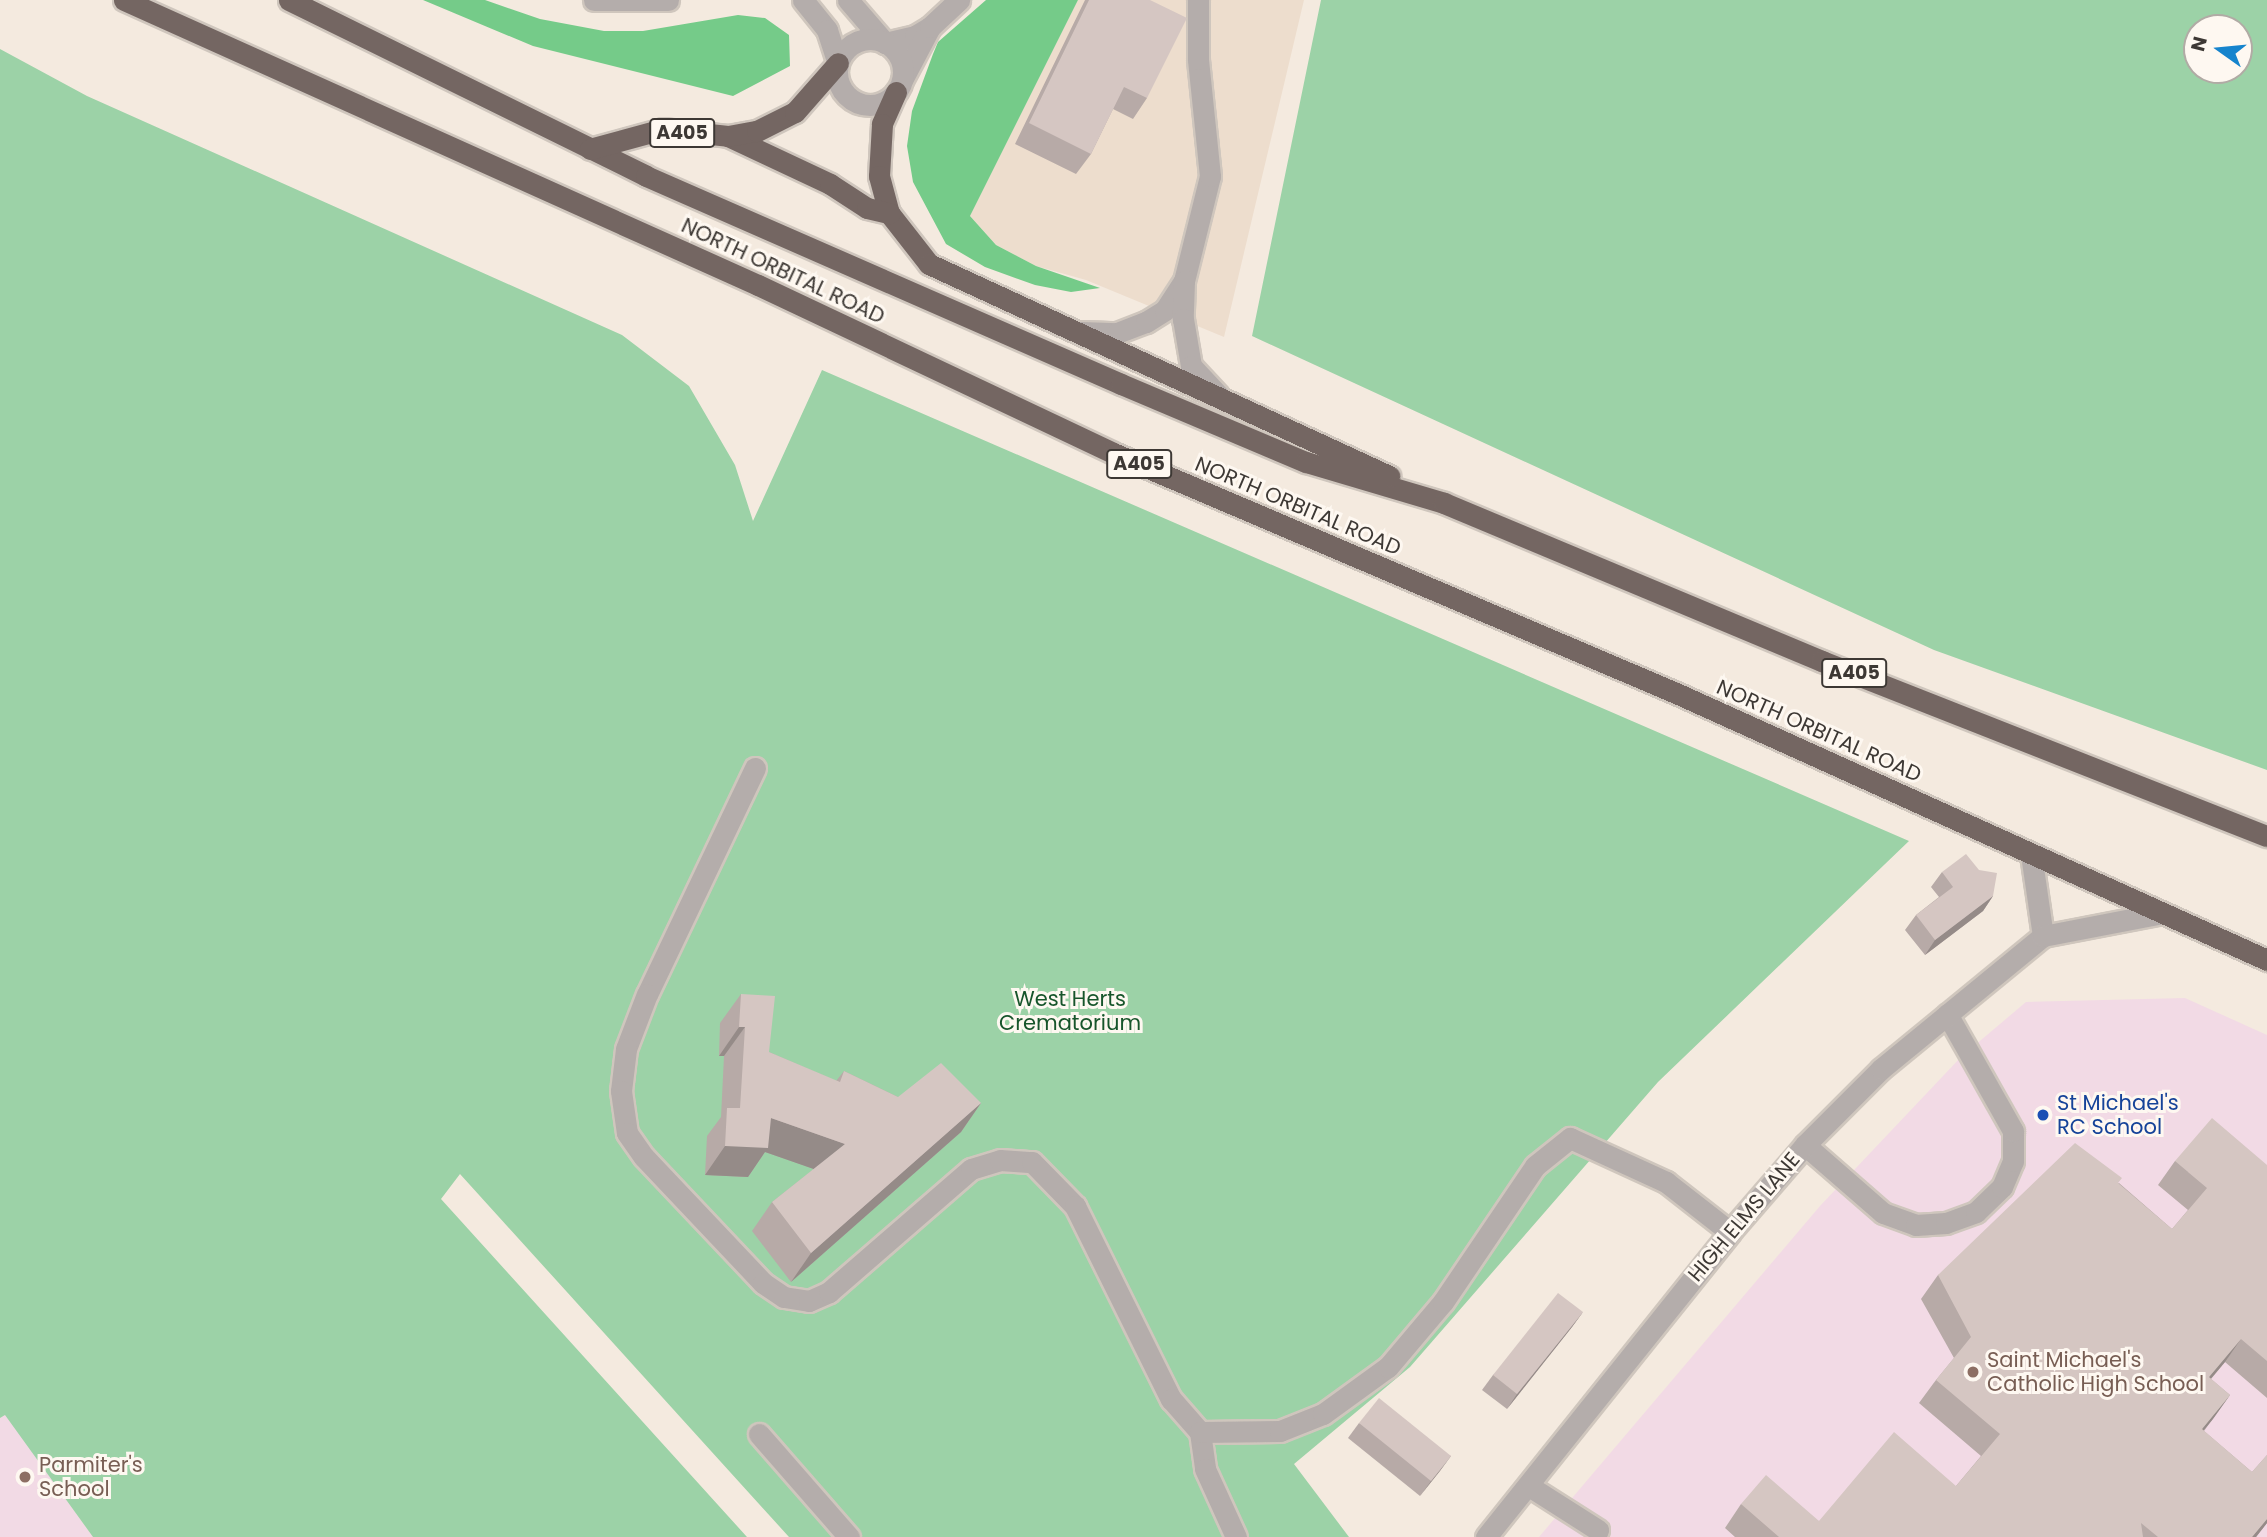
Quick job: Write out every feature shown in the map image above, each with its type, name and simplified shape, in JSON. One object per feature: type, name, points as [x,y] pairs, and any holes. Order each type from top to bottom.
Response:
[{"type":"highway","name":"NORTH ORBITAL ROAD","points":[[124,0],[758,285],[1113,453],[1676,693],[2267,960]]},
{"type":"highway","name":"NORTH ORBITAL ROAD","points":[[289,0],[590,149],[1306,462],[1444,503],[1822,661],[2267,836]]},
{"type":"highway","name":"A405","points":[[590,149],[663,129],[728,136],[781,122],[813,95],[838,63]]},
{"type":"highway","name":"A405","points":[[899,87],[882,124],[879,176],[889,213],[929,264],[1444,503]]},
{"type":"highway","points":[[728,136],[830,184],[867,208],[889,213]]},
{"type":"street","points":[[594,0],[668,0]]},
{"type":"street","points":[[803,0],[827,30],[838,63],[840,85],[856,102],[878,104],[899,87],[930,27]]},
{"type":"street","points":[[848,0],[901,60],[899,87]]},
{"type":"street","points":[[885,43],[915,36],[930,27],[959,0]]},
{"type":"street","points":[[1198,0],[1198,60],[1210,176],[1184,281],[1184,319],[1191,366],[1204,385],[1231,404]]},
{"type":"street","name":"A405","points":[[838,63],[843,52],[863,39],[885,43]]},
{"type":"street","points":[[1067,330],[1104,334],[1146,322],[1165,310],[1184,281]]},
{"type":"street","points":[[755,768],[647,995],[626,1049],[621,1091],[627,1133],[644,1157],[763,1283],[784,1297],[808,1301],[829,1292],[971,1169],[1000,1160],[1032,1162],[1075,1206],[1171,1399],[1200,1432],[1205,1469],[1236,1537]]},
{"type":"street","points":[[2031,854],[2043,936]]},
{"type":"street","name":"HIGH ELMS LANE","points":[[1486,1537],[1529,1486],[1627,1356],[1730,1232],[1805,1145],[1881,1069],[2043,936],[2162,913]]},
{"type":"street","points":[[1805,1145],[1883,1213],[1916,1224],[1946,1223],[1976,1212],[2003,1187],[2013,1161],[2013,1131],[1947,1014]]},
{"type":"street","points":[[1200,1432],[1280,1431],[1323,1414],[1388,1367],[1443,1302],[1535,1166],[1570,1138],[1666,1182],[1730,1232]]},
{"type":"street","points":[[759,1434],[849,1537]]},
{"type":"street","points":[[1529,1486],[1598,1530]]},
{"type":"shaded area","points":[[1078,0],[1304,0],[1224,337],[1086,280],[1036,266],[996,245],[970,216]]},
{"type":"shaded area","name":"Saint Michael's Catholic High School","points":[[2185,998],[2267,1035],[2267,1537],[1539,1537],[1820,1206],[1961,1057],[2026,1002]]},
{"type":"shaded area","name":"Parmiter's School","points":[[5,1414],[93,1537],[0,1537],[0,1418]]},
{"type":"green space","points":[[423,0],[485,0],[540,19],[604,31],[643,31],[738,15],[765,18],[789,35],[790,66],[733,96],[533,46]]},
{"type":"green space","points":[[986,0],[1078,0],[970,216],[996,245],[1036,266],[1100,288],[1071,292],[1035,285],[985,267],[946,244],[913,182],[907,146],[912,111],[933,54],[938,42]]},
{"type":"green space","points":[[1321,0],[2267,0],[2267,770],[1934,650],[1252,336]]},
{"type":"green space","name":"West Herts Crematorium","points":[[0,49],[87,96],[622,335],[689,386],[735,465],[753,521],[822,370],[1909,841],[1658,1082],[1410,1367],[1294,1464],[1349,1537],[789,1537],[460,1174],[441,1199],[747,1537],[93,1537],[5,1415],[0,1418]]},
{"type":"building","points":[[1089,0],[1150,0],[1187,18],[1147,98],[1124,87],[1091,154],[1029,123]]},
{"type":"building","points":[[1966,854],[1979,870],[1997,873],[1993,896],[1935,940],[1916,915],[1953,887],[1942,872]]},
{"type":"building","points":[[741,994],[775,996],[769,1052],[840,1082],[844,1071],[898,1097],[941,1063],[981,1103],[811,1253],[772,1202],[845,1144],[771,1118],[768,1148],[725,1146],[727,1108],[740,1108],[745,1027],[739,1027]]},
{"type":"building","points":[[2212,1118],[2267,1165],[2267,1361],[2241,1339],[2209,1377],[2230,1395],[2202,1429],[2252,1472],[2267,1455],[2267,1519],[2252,1537],[2158,1537],[2141,1523],[2143,1537],[1779,1537],[1741,1504],[1766,1475],[1819,1521],[1894,1432],[1956,1486],[2000,1434],[1936,1380],[1971,1337],[1938,1275],[2075,1143],[2122,1178],[2118,1183],[2172,1229],[2207,1188],[2175,1161]]},
{"type":"building","points":[[1558,1293],[1583,1312],[1517,1394],[1493,1375]]},
{"type":"building","points":[[1379,1398],[1451,1456],[1431,1481],[1359,1423]]},
{"type":"place","name":"St Michael's RC School","points":[[2043,1115]]},
{"type":"place","name":"Saint Michael's Catholic High School","points":[[1973,1372]]},
{"type":"place","name":"Parmiter's School","points":[[25,1477]]}]
